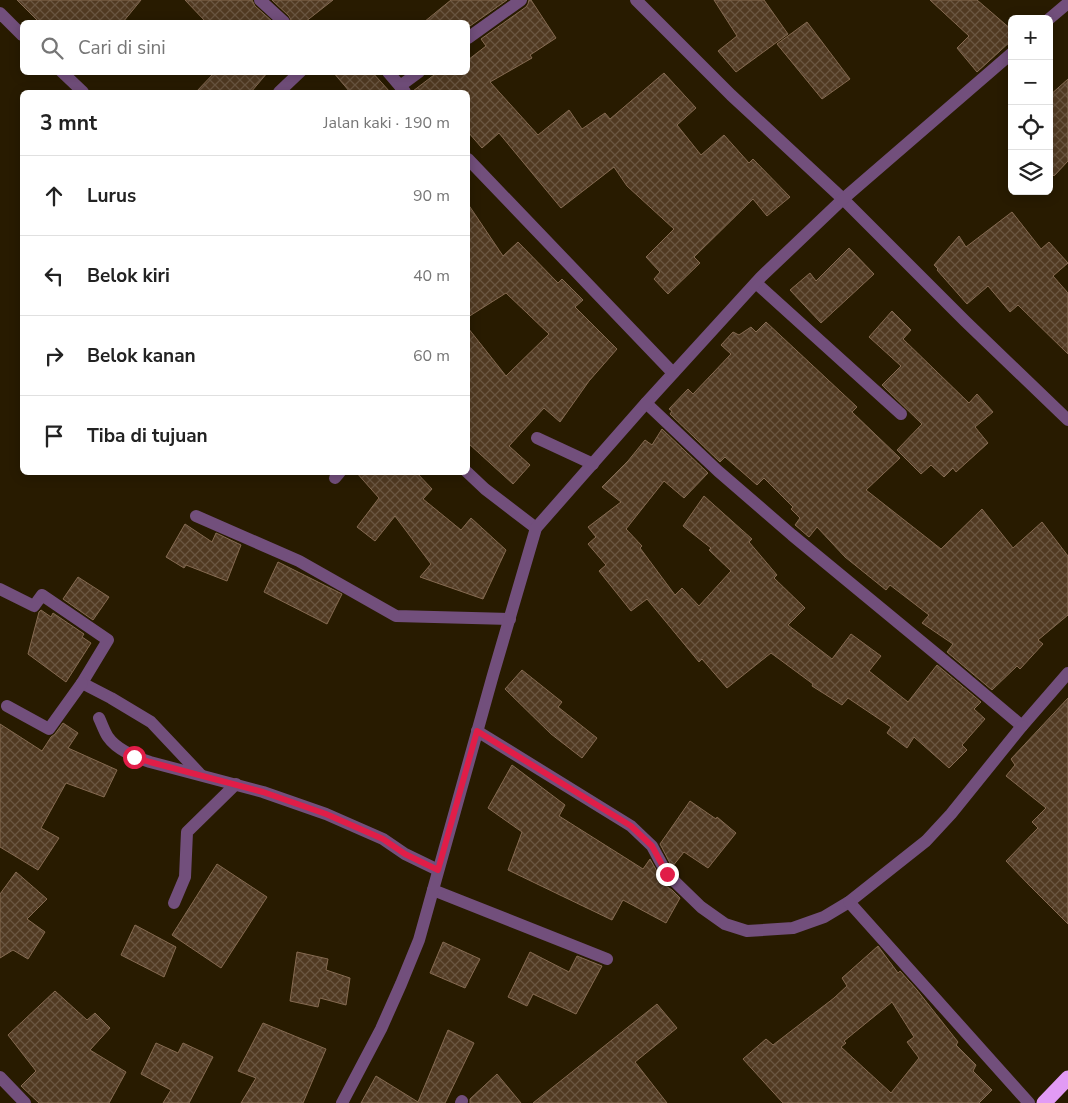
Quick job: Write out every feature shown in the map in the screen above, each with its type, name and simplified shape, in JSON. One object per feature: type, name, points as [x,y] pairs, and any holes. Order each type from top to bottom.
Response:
[{"type":"highway","points":[[1044,1103],[1068,1078]]},
{"type":"street","points":[[260,0],[282,20]]},
{"type":"street","points":[[470,37],[521,0]]},
{"type":"street","points":[[636,0],[731,95],[843,199],[966,322],[1068,420]]},
{"type":"street","points":[[1053,15],[1068,2]]},
{"type":"street","points":[[0,13],[20,33]]},
{"type":"street","points":[[342,1103],[381,1029],[419,940],[536,528],[646,402],[756,283],[843,199],[1008,56]]},
{"type":"street","points":[[65,75],[81,90]]},
{"type":"street","points":[[281,90],[297,75]]},
{"type":"street","points":[[390,75],[402,89],[416,75]]},
{"type":"street","points":[[470,161],[673,373]]},
{"type":"street","points":[[756,283],[901,414]]},
{"type":"street","points":[[646,402],[718,471],[777,522],[1022,726]]},
{"type":"street","points":[[537,438],[593,464]]},
{"type":"street","points":[[470,475],[500,501],[536,528]]},
{"type":"street","points":[[196,516],[299,561],[396,616],[510,618]]},
{"type":"street","points":[[0,589],[34,606],[42,595],[108,640],[82,684],[49,729],[7,706]]},
{"type":"street","points":[[477,731],[631,826],[652,846],[667,874],[701,907],[726,924],[747,931],[792,928],[824,918],[849,902],[926,841],[952,814],[1022,726],[1068,673]]},
{"type":"street","points":[[82,684],[111,698],[152,722],[202,775]]},
{"type":"street","points":[[99,718],[108,737],[134,757],[263,792],[326,814],[383,839],[405,854],[438,870]]},
{"type":"street","points":[[174,903],[185,876],[187,832],[236,784]]},
{"type":"street","points":[[433,890],[607,959]]},
{"type":"street","points":[[849,902],[1029,1103]]},
{"type":"street","points":[[0,1077],[24,1103]]},
{"type":"building","points":[[17,0],[141,0],[125,20],[37,20]]},
{"type":"building","points":[[185,0],[252,0],[255,6],[271,20],[204,20]]},
{"type":"building","points":[[272,0],[333,0],[308,20],[291,20]]},
{"type":"building","points":[[451,0],[507,0],[470,26],[470,20],[426,20]]},
{"type":"building","points":[[529,0],[531,0],[556,38],[530,55],[532,58],[490,82],[538,135],[569,110],[582,129],[605,113],[610,119],[664,73],[696,108],[677,125],[701,155],[724,135],[749,163],[753,159],[790,197],[767,216],[753,199],[694,257],[700,263],[668,294],[654,279],[660,272],[646,257],[674,229],[627,186],[614,167],[561,208],[499,133],[482,148],[470,134],[470,90],[414,90],[434,75],[470,75],[470,58],[486,46],[481,39],[528,4]]},
{"type":"building","points":[[714,0],[764,0],[788,34],[736,72],[718,51],[737,36]]},
{"type":"building","points":[[930,0],[977,0],[1008,27],[1008,44],[977,72],[957,48],[969,36]]},
{"type":"building","points":[[807,22],[850,79],[822,99],[777,44]]},
{"type":"building","points":[[212,75],[265,75],[253,90],[198,90]]},
{"type":"building","points":[[336,75],[375,75],[388,90],[348,90]]},
{"type":"building","points":[[1068,79],[1068,161],[1054,176],[1053,175],[1053,92]]},
{"type":"building","points":[[470,207],[503,256],[518,242],[558,283],[562,279],[583,300],[575,307],[617,349],[589,381],[560,422],[544,408],[509,446],[530,465],[513,484],[470,445],[470,331],[506,376],[549,334],[506,293],[470,316]]},
{"type":"building","points":[[1012,212],[1041,249],[1049,242],[1068,263],[1053,276],[1068,293],[1068,354],[1018,305],[1010,312],[988,286],[967,304],[934,265],[959,236],[966,247]]},
{"type":"building","points":[[849,248],[874,274],[821,323],[790,290],[810,273],[816,281]]},
{"type":"building","points":[[892,311],[911,330],[903,339],[969,403],[977,394],[993,412],[975,427],[988,443],[956,472],[953,468],[944,477],[931,465],[921,474],[897,450],[922,424],[882,385],[901,366],[869,337]]},
{"type":"building","points":[[766,322],[857,407],[852,412],[900,458],[866,490],[941,549],[982,509],[1013,548],[1042,522],[1068,556],[1068,615],[1038,640],[1043,644],[1020,669],[1017,666],[992,690],[947,652],[953,644],[922,623],[929,615],[890,585],[886,590],[845,557],[817,527],[809,537],[795,525],[800,518],[791,509],[793,507],[764,478],[757,485],[725,457],[720,462],[670,414],[672,411],[669,409],[688,389],[693,394],[731,354],[721,345],[733,332],[739,335],[751,327],[756,332]]},
{"type":"building","points":[[662,429],[708,473],[684,498],[664,481],[626,529],[642,546],[640,548],[675,595],[682,588],[699,606],[731,571],[709,550],[711,548],[683,526],[704,496],[752,539],[749,542],[777,575],[774,578],[805,608],[788,625],[832,659],[851,634],[881,656],[869,671],[908,702],[937,665],[981,702],[974,709],[985,719],[962,745],[967,750],[949,768],[914,737],[907,748],[887,733],[891,727],[848,698],[842,705],[812,686],[813,684],[771,653],[727,688],[702,659],[699,662],[647,599],[631,611],[599,571],[606,565],[588,544],[596,537],[588,527],[621,502],[602,487],[628,461],[645,440],[652,445]]},
{"type":"building","points":[[359,475],[419,475],[432,489],[423,499],[461,530],[471,518],[506,550],[483,599],[420,577],[431,564],[395,516],[375,541],[357,527],[379,498]]},
{"type":"building","points":[[185,524],[212,542],[216,533],[241,545],[227,581],[186,565],[184,568],[166,557]]},
{"type":"building","points":[[278,562],[342,594],[327,624],[264,592]]},
{"type":"building","points":[[78,577],[109,597],[93,620],[63,599]]},
{"type":"building","points":[[41,610],[51,617],[53,613],[84,634],[82,637],[91,643],[66,682],[28,654]]},
{"type":"building","points":[[522,670],[562,702],[558,707],[597,738],[582,758],[551,734],[505,689]]},
{"type":"building","points":[[1068,698],[1068,924],[1006,861],[1038,828],[1032,822],[1046,808],[1006,776],[1015,765],[1011,759]]},
{"type":"building","points":[[63,723],[78,733],[68,748],[117,770],[104,797],[66,783],[41,828],[59,838],[38,870],[0,847],[0,724],[42,751]]},
{"type":"building","points":[[512,765],[565,805],[559,816],[643,869],[650,859],[662,880],[660,882],[680,898],[666,923],[623,900],[612,920],[508,870],[522,832],[488,808]]},
{"type":"building","points":[[690,801],[716,819],[717,817],[736,833],[708,868],[684,852],[672,867],[660,844]]},
{"type":"building","points":[[217,864],[267,897],[221,968],[172,935]]},
{"type":"building","points":[[16,872],[47,899],[27,919],[45,932],[28,959],[13,950],[0,958],[0,894]]},
{"type":"building","points":[[135,925],[176,947],[164,977],[121,955]]},
{"type":"building","points":[[443,942],[480,959],[465,988],[430,973]]},
{"type":"building","points":[[878,946],[898,973],[900,971],[917,990],[958,1042],[956,1045],[976,1065],[973,1071],[992,1090],[979,1103],[783,1103],[743,1059],[766,1039],[773,1045],[834,998],[847,986],[842,978]],"holes":[[[892,1002],[914,1037],[907,1042],[919,1058],[891,1093],[841,1047],[846,1043],[844,1041]]]},
{"type":"building","points":[[297,952],[328,959],[326,970],[350,978],[346,1005],[320,998],[318,1007],[290,1001]]},
{"type":"building","points":[[530,952],[569,972],[577,956],[602,966],[576,1014],[533,994],[527,1006],[508,997]]},
{"type":"building","points":[[55,991],[87,1020],[95,1013],[110,1028],[90,1050],[126,1072],[109,1103],[39,1103],[21,1086],[36,1071],[8,1035]]},
{"type":"building","points":[[657,1004],[677,1028],[635,1062],[667,1103],[533,1103]]},
{"type":"building","points":[[263,1023],[326,1049],[303,1103],[241,1103],[256,1078],[238,1071]]},
{"type":"building","points":[[448,1030],[474,1043],[445,1103],[361,1103],[376,1076],[418,1102]]},
{"type":"building","points":[[156,1043],[178,1053],[183,1043],[213,1057],[189,1103],[163,1103],[171,1090],[141,1074]]},
{"type":"building","points":[[497,1074],[521,1103],[470,1103],[470,1099]]},
{"type":"route","points":[[134,757],[263,792],[326,814],[383,839],[405,854],[438,870],[477,731],[631,826],[652,846],[667,874]]}]
